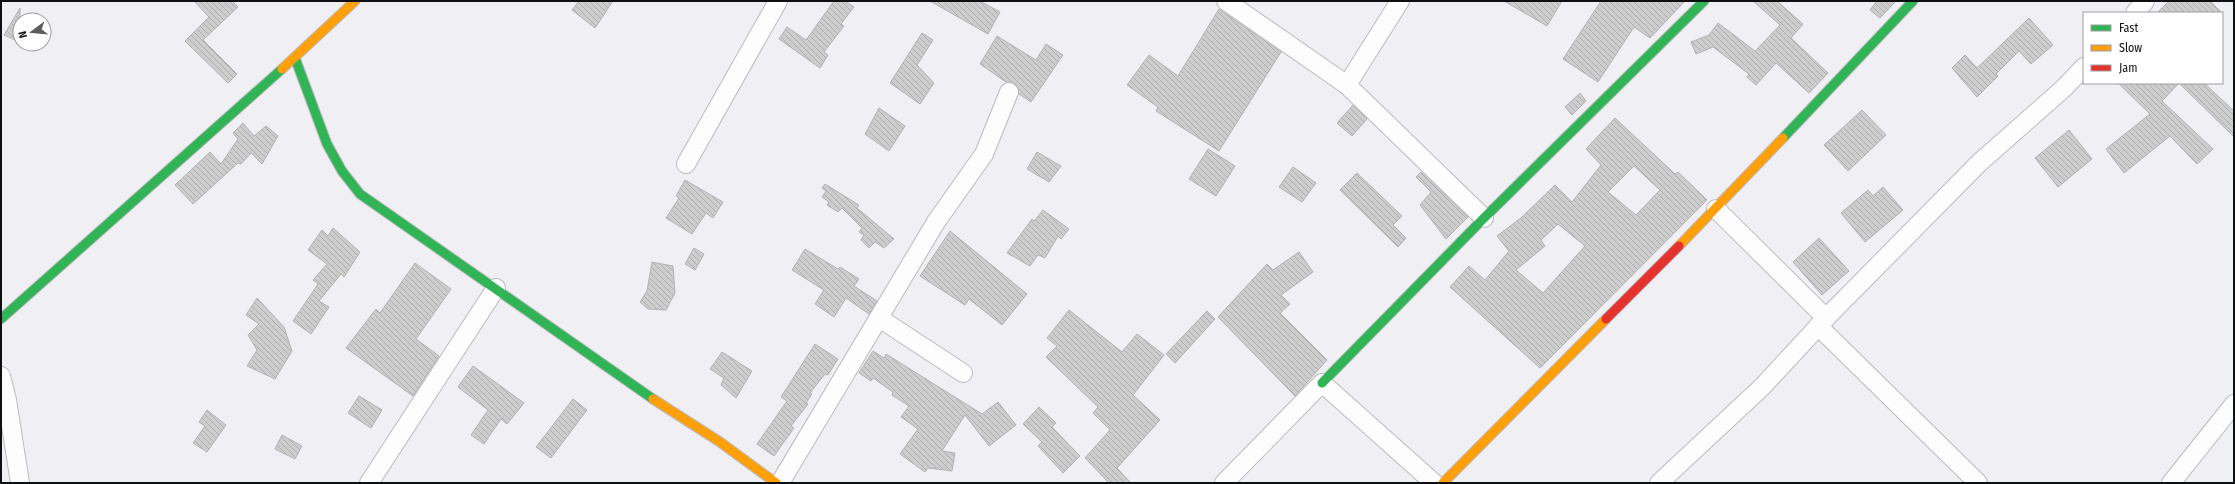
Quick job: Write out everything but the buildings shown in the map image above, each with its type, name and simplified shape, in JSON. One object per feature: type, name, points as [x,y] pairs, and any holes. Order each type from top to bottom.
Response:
[{"type":"street","points":[[1,319],[295,58],[355,1]]},
{"type":"street","points":[[686,164],[778,1]]},
{"type":"street","points":[[1226,1],[1347,85],[1484,218]]},
{"type":"street","points":[[1347,85],[1400,1]]},
{"type":"street","points":[[1224,483],[1484,218],[1651,55],[1704,1]]},
{"type":"street","points":[[1443,483],[1716,209],[1913,1]]},
{"type":"street","points":[[2136,12],[2145,1]]},
{"type":"street","points":[[295,58],[327,144],[342,171],[360,194],[628,382],[720,442],[776,483]]},
{"type":"street","points":[[1659,483],[1762,387],[1822,322],[1979,163],[2064,88],[2083,68]]},
{"type":"street","points":[[780,483],[936,222],[984,154],[1009,92]]},
{"type":"street","points":[[1716,209],[1822,322],[1978,483]]},
{"type":"street","points":[[369,483],[496,288]]},
{"type":"street","points":[[879,318],[963,373]]},
{"type":"street","points":[[1,376],[7,400],[20,483]]},
{"type":"street","points":[[1322,383],[1434,483]]},
{"type":"street","points":[[2171,483],[2234,404]]},
{"type":"traffic: fast","points":[[1322,383],[1484,218],[1704,1]]},
{"type":"traffic: fast","points":[[1783,138],[1913,1]]},
{"type":"traffic: fast","points":[[295,58],[327,144],[342,171],[360,194],[653,399]]},
{"type":"traffic: fast","points":[[1,319],[282,69]]},
{"type":"traffic: slow","points":[[282,69],[355,1]]},
{"type":"traffic: slow","points":[[1679,246],[1783,138]]},
{"type":"traffic: slow","points":[[1443,483],[1606,319]]},
{"type":"traffic: slow","points":[[653,399],[720,442],[776,483]]},
{"type":"traffic: jam","points":[[1606,319],[1679,246]]}]
